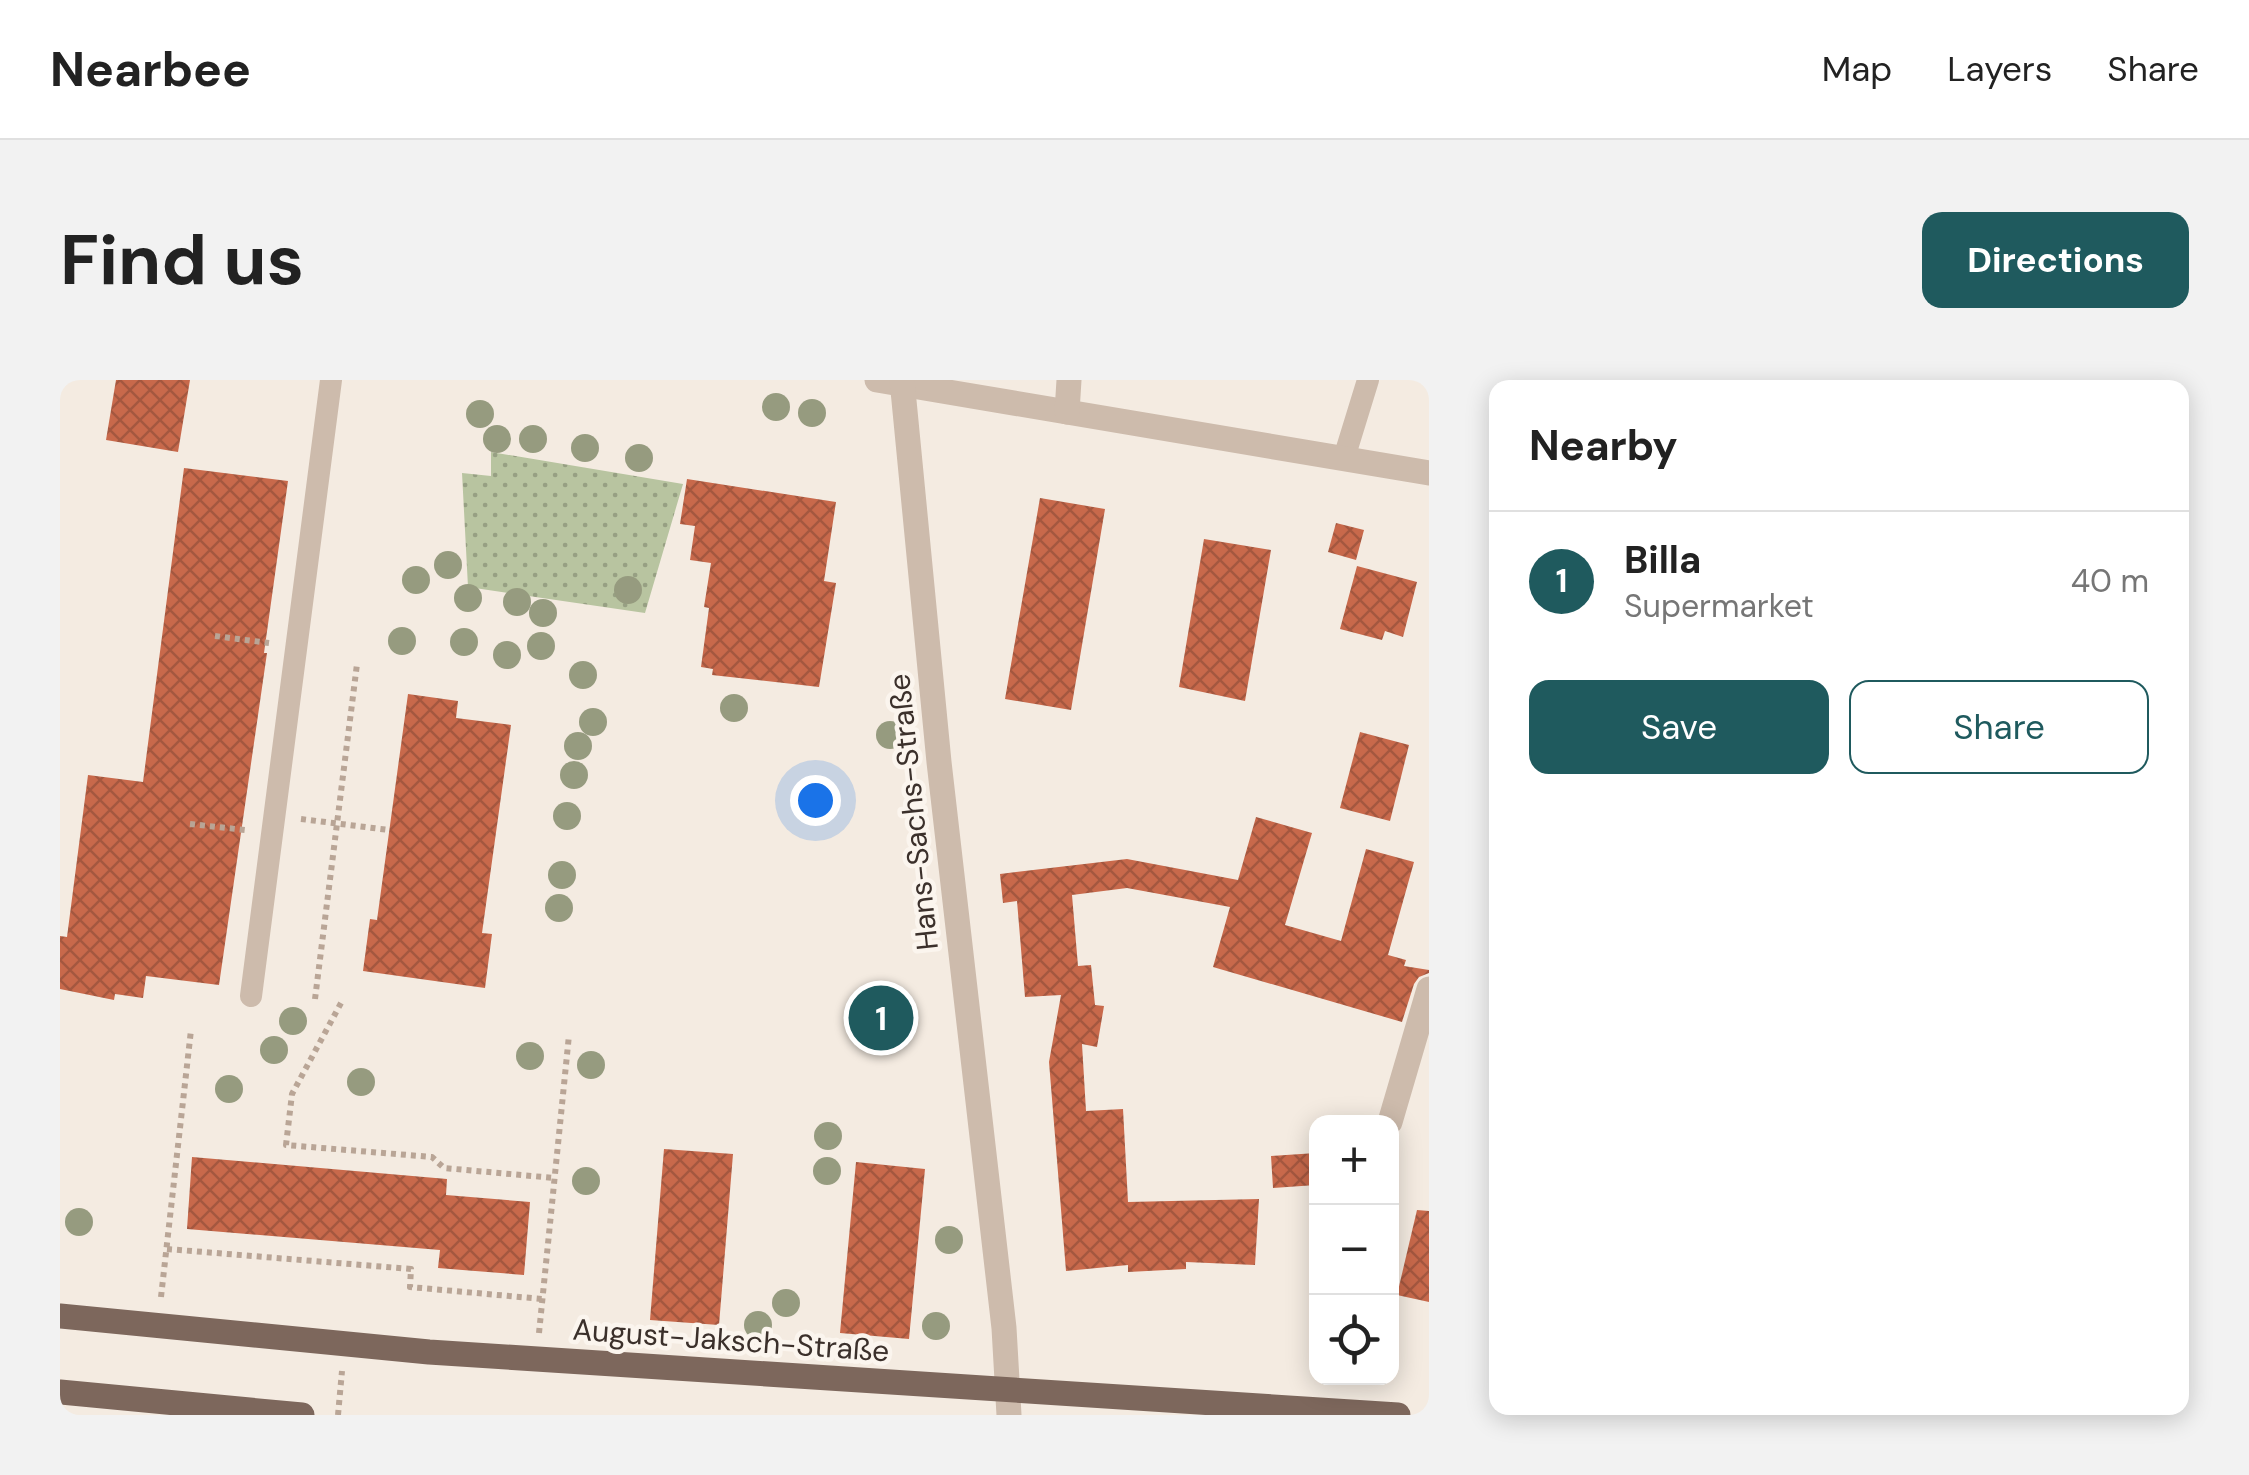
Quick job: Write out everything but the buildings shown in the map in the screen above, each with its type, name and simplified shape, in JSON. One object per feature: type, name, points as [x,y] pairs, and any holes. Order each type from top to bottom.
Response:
[{"type":"main road","name":"August-Jaksch-Straße","points":[[60,1316],[1008,1403],[1398,1415]]},
{"type":"main road","points":[[60,1392],[302,1415]]},
{"type":"street","points":[[1067,412],[1069,380]]},
{"type":"street","points":[[894,381],[1429,473]]},
{"type":"street","name":"Hans-Sachs-Straße","points":[[894,381],[1002,1308],[1008,1403]]},
{"type":"street","points":[[1392,1115],[1429,989]]},
{"type":"lane","points":[[250,996],[331,380]]},
{"type":"lane","points":[[1344,458],[1368,380]]},
{"type":"path","points":[[215,636],[296,647]]},
{"type":"path","points":[[314,999],[358,664]]},
{"type":"path","points":[[190,824],[242,830],[301,819],[389,830]]},
{"type":"path","points":[[341,1003],[292,1094],[286,1145],[432,1157],[444,1168],[554,1178]]},
{"type":"path","points":[[158,1327],[190,1030]]},
{"type":"path","points":[[536,1360],[569,1035]]},
{"type":"path","points":[[167,1249],[411,1269],[410,1287],[542,1299]]},
{"type":"path","points":[[338,1415],[344,1345]]},
{"type":"green space","points":[[491,452],[683,484],[645,613],[468,587],[462,473],[491,476]]},
{"type":"place","name":"Billa","points":[[881,1018]]}]
